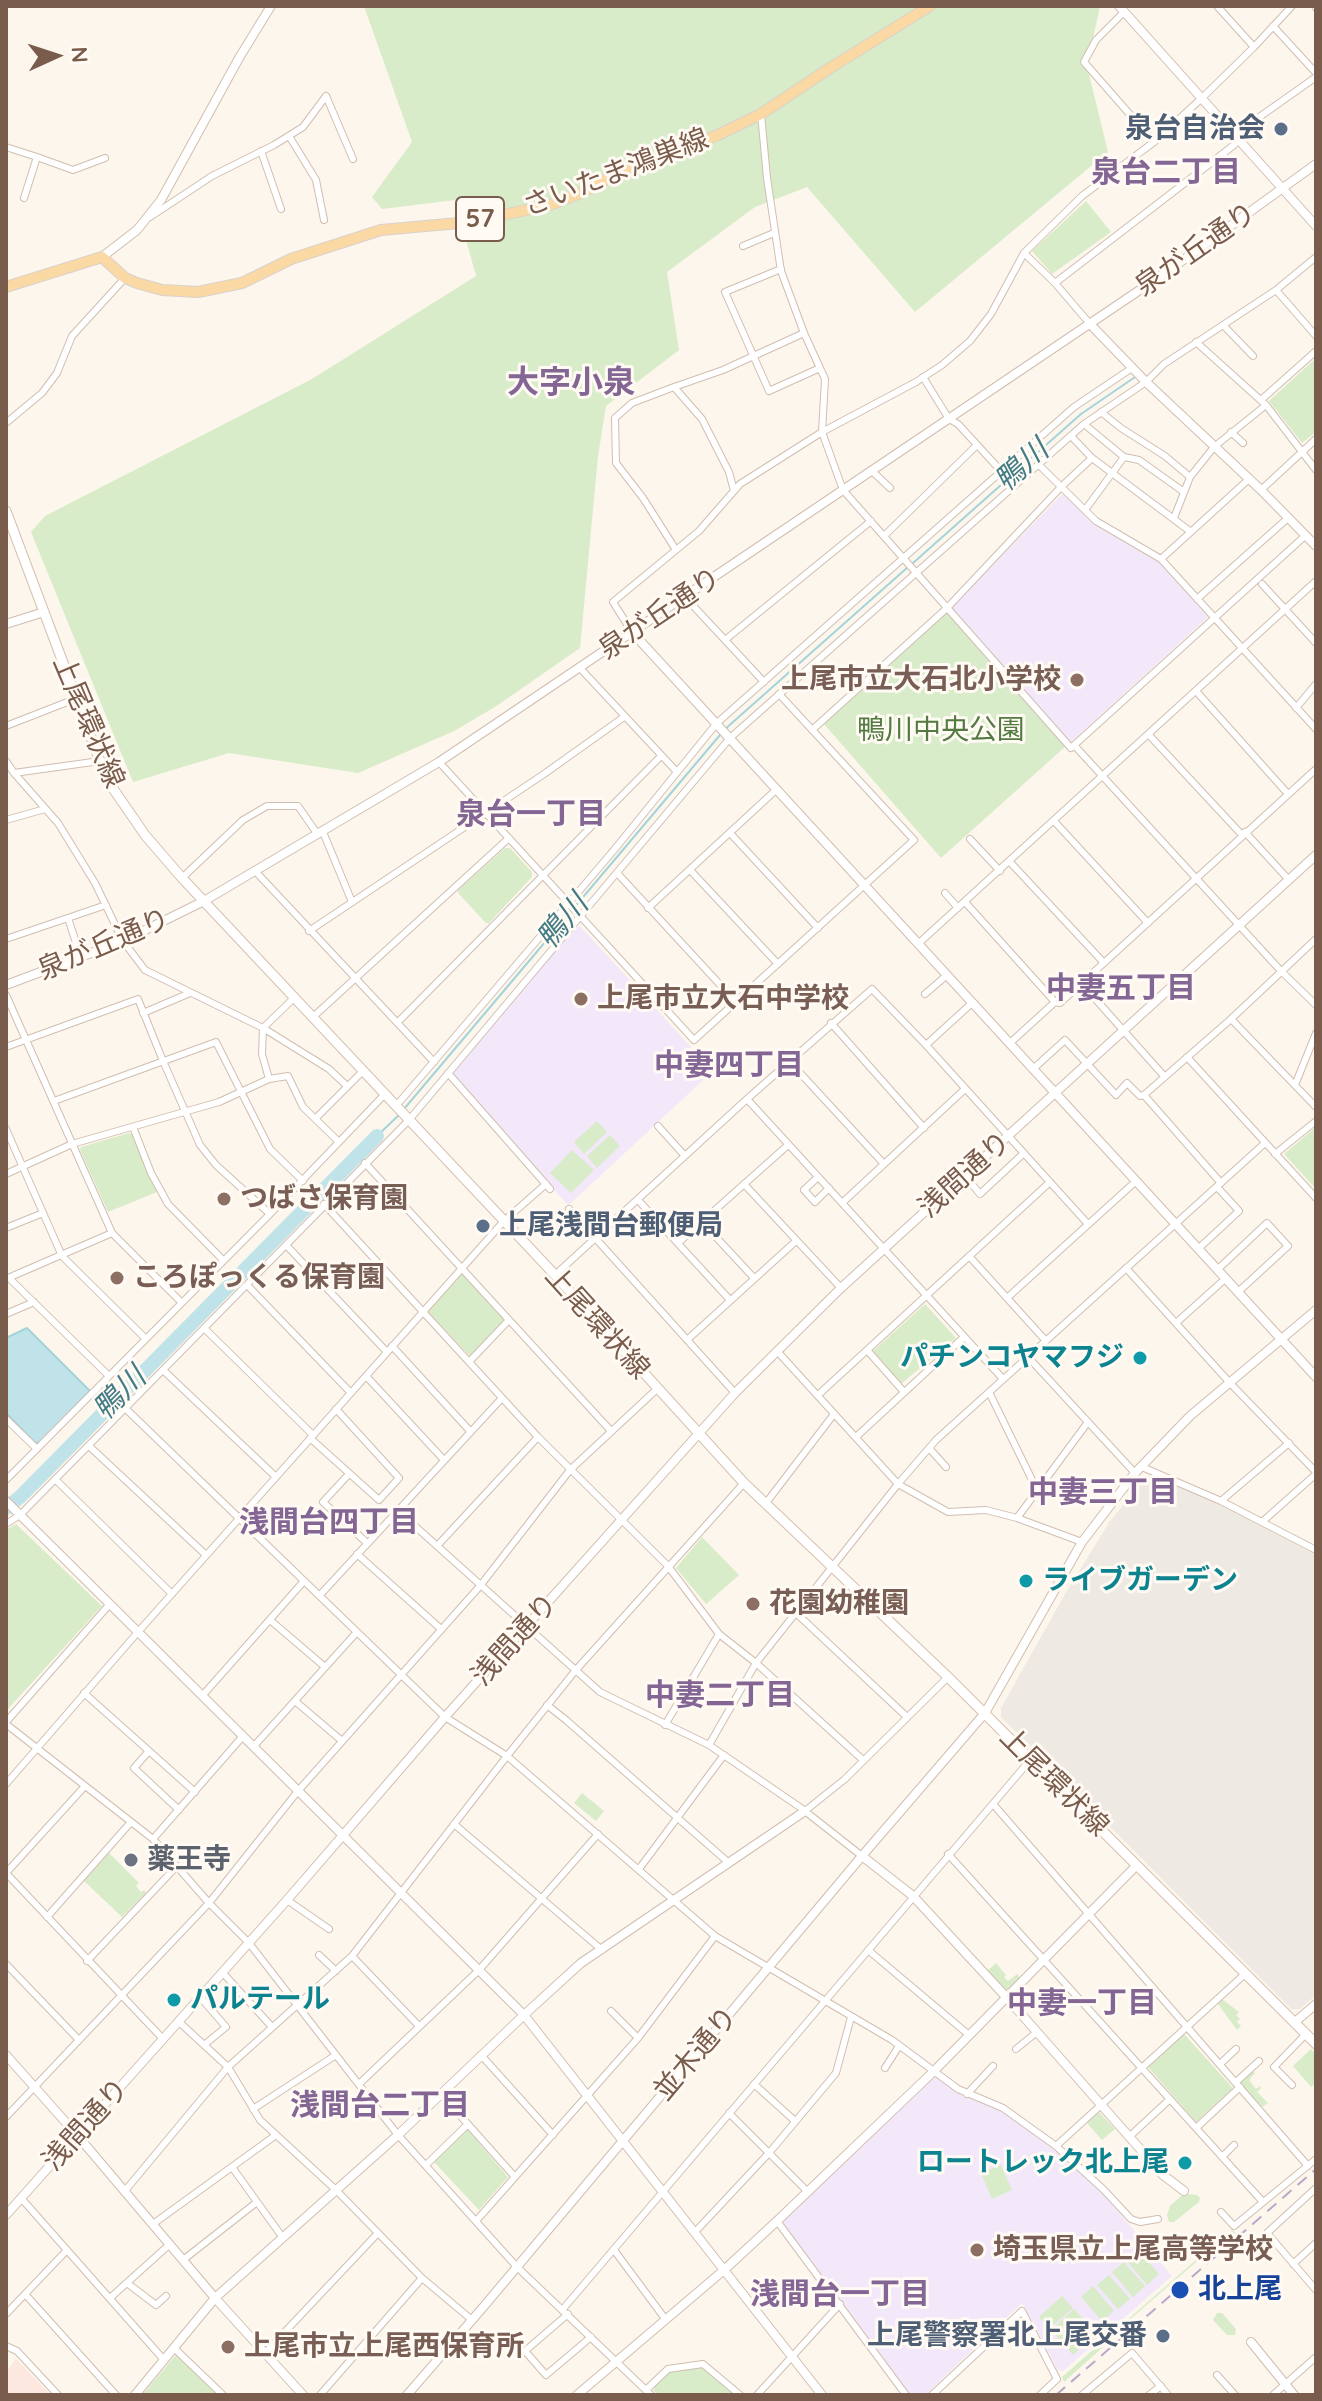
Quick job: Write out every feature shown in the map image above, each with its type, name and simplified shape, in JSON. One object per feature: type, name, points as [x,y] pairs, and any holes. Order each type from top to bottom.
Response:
[{"type":"main road","name":"さいたま鴻巣線","points":[[102,257],[125,278],[149,288],[178,292],[221,288],[242,283],[291,259],[381,230],[470,222],[550,205],[618,173],[718,135],[761,114],[930,6]]},
{"type":"main road","points":[[6,287],[102,257]]},
{"type":"main road","name":"上尾環状線","points":[[6,511],[100,761],[112,787],[145,835],[555,1275],[744,1483],[985,1713],[1316,2044]]},
{"type":"street","points":[[150,217],[271,6]]},
{"type":"street","points":[[1217,6],[1254,47]]},
{"type":"street","points":[[1292,6],[1202,98],[1154,142],[1082,196],[1024,253],[991,314],[970,341],[923,377],[822,432],[740,484],[699,531],[613,602],[632,632],[1316,1377]]},
{"type":"street","points":[[1154,142],[1084,62],[1096,40],[1122,9],[1316,226]]},
{"type":"street","points":[[1055,283],[1239,139],[1241,130],[1316,75],[1273,26]]},
{"type":"street","points":[[102,257],[124,242],[150,217],[212,176],[303,127],[326,96],[353,159]]},
{"type":"street","points":[[761,114],[781,269],[804,333],[825,379],[822,432],[843,490],[1071,748],[1306,535]]},
{"type":"street","points":[[289,136],[316,180],[324,220]]},
{"type":"street","points":[[6,147],[73,170],[105,158]]},
{"type":"street","points":[[261,151],[281,209]]},
{"type":"street","points":[[24,198],[37,157]]},
{"type":"street","name":"泉が丘通り","points":[[6,985],[123,941],[204,901],[439,762],[1090,324],[1316,164]]},
{"type":"street","points":[[743,246],[774,233]]},
{"type":"street","points":[[1024,253],[1132,368],[1316,546]]},
{"type":"street","points":[[6,1524],[20,1515],[89,1446],[409,1120],[730,738],[1084,424],[1146,382],[1164,364],[1276,290],[1316,257]]},
{"type":"street","points":[[781,269],[725,292],[769,391],[820,368]]},
{"type":"street","points":[[6,423],[42,393],[57,373],[72,336],[125,278]]},
{"type":"street","points":[[1276,290],[1316,336]]},
{"type":"street","points":[[1223,325],[1253,356]]},
{"type":"street","points":[[676,550],[616,463],[615,418],[632,403],[723,370],[804,333]]},
{"type":"street","points":[[1196,342],[1264,402],[1316,470]]},
{"type":"street","points":[[1174,518],[1190,477],[1214,447],[1316,351]]},
{"type":"street","points":[[396,1106],[717,723],[1074,407],[1132,368]]},
{"type":"street","points":[[923,377],[949,419],[958,424],[1002,472]]},
{"type":"street","points":[[674,387],[702,419],[729,472],[734,491]]},
{"type":"street","points":[[1101,412],[1190,477]]},
{"type":"street","points":[[1084,424],[1124,457],[1139,460],[1184,492]]},
{"type":"street","points":[[1231,432],[1243,443]]},
{"type":"street","points":[[1071,436],[1092,458],[1191,532]]},
{"type":"street","points":[[1261,490],[1316,439]]},
{"type":"street","points":[[884,536],[977,445]]},
{"type":"street","points":[[1085,510],[1124,457]]},
{"type":"street","points":[[812,730],[947,608],[1092,458]]},
{"type":"street","points":[[1039,465],[1096,521],[1161,559],[1316,729]]},
{"type":"street","points":[[871,470],[890,488]]},
{"type":"street","points":[[1161,559],[1249,479]]},
{"type":"street","points":[[1197,599],[1288,518]]},
{"type":"street","points":[[725,640],[871,521]]},
{"type":"street","points":[[919,943],[1316,581]]},
{"type":"street","points":[[1262,584],[1316,643]]},
{"type":"street","points":[[685,597],[764,682]]},
{"type":"street","points":[[6,624],[44,612]]},
{"type":"street","points":[[579,667],[677,772]]},
{"type":"street","points":[[1296,708],[1316,684]]},
{"type":"street","points":[[1196,691],[1288,794]]},
{"type":"street","points":[[439,762],[694,1040],[914,840],[779,694]]},
{"type":"street","points":[[6,726],[75,699]]},
{"type":"street","points":[[309,931],[624,717]]},
{"type":"street","points":[[1149,735],[1289,880]]},
{"type":"street","points":[[1074,745],[1281,971],[1316,1005]]},
{"type":"street","points":[[398,1022],[661,756]]},
{"type":"street","points":[[6,761],[58,823],[95,883],[123,941],[145,970],[263,1028],[329,1069],[347,1086]]},
{"type":"street","points":[[14,773],[100,761]]},
{"type":"street","points":[[965,902],[1055,1002],[1060,1003],[1288,794],[1315,773]]},
{"type":"street","points":[[648,908],[777,789]]},
{"type":"street","points":[[182,878],[243,820],[267,806],[298,806],[320,834],[352,902]]},
{"type":"street","points":[[6,820],[45,809]]},
{"type":"street","points":[[1054,821],[1148,923]]},
{"type":"street","points":[[730,833],[818,928]]},
{"type":"street","points":[[313,1017],[509,838]]},
{"type":"street","points":[[970,839],[1000,871]]},
{"type":"street","name":"浅間通り","points":[[6,2215],[735,1393],[841,1288],[1316,855]]},
{"type":"street","points":[[1010,862],[1104,963]]},
{"type":"street","points":[[690,870],[778,964]]},
{"type":"street","points":[[256,872],[434,1062]]},
{"type":"street","points":[[618,874],[736,1002]]},
{"type":"street","points":[[945,893],[958,908]]},
{"type":"street","points":[[6,939],[106,905]]},
{"type":"street","points":[[68,918],[81,958]]},
{"type":"street","points":[[1144,1095],[1316,939]]},
{"type":"street","points":[[925,994],[947,975]]},
{"type":"street","points":[[1082,984],[1164,1076]]},
{"type":"street","points":[[555,1275],[872,989],[1087,1223]]},
{"type":"street","points":[[143,1013],[190,993]]},
{"type":"street","points":[[6,995],[112,1233],[181,1302]]},
{"type":"street","points":[[269,1079],[262,1054],[263,1028],[294,998]]},
{"type":"street","points":[[6,1047],[138,999],[200,1145],[270,1214]]},
{"type":"street","points":[[1010,1043],[1055,1002]]},
{"type":"street","points":[[926,1045],[972,1003]]},
{"type":"street","points":[[1231,1019],[1316,1107]]},
{"type":"street","points":[[831,1023],[924,1128]]},
{"type":"street","points":[[1295,1085],[1313,1048],[1316,1033]]},
{"type":"street","points":[[1033,1069],[1065,1040],[1116,1095],[1127,1083],[1140,1096],[1144,1095],[1239,1211],[1198,1249]]},
{"type":"street","points":[[54,1101],[216,1042],[270,1149],[303,1181]]},
{"type":"street","points":[[1187,1057],[1316,1198]]},
{"type":"street","points":[[789,1061],[884,1164]]},
{"type":"street","points":[[316,1118],[363,1071]]},
{"type":"street","points":[[6,1782],[504,1221],[548,1187],[448,1073]]},
{"type":"street","points":[[6,1174],[72,1144],[219,1102],[269,1079],[288,1076],[303,1107],[339,1142]]},
{"type":"street","points":[[842,1203],[965,1089]]},
{"type":"street","points":[[6,1480],[303,1181],[385,1094]]},
{"type":"street","points":[[747,1099],[1003,1379]]},
{"type":"street","points":[[1275,1154],[1316,1121]]},
{"type":"street","points":[[658,1126],[685,1156]]},
{"type":"street","points":[[133,1127],[151,1173],[168,1204],[223,1260]]},
{"type":"street","points":[[6,1129],[62,1256],[145,1338]]},
{"type":"street","points":[[709,1745],[756,1663],[929,1448],[1265,1143]]},
{"type":"street","points":[[678,1243],[788,1145]]},
{"type":"street","points":[[965,1176],[980,1194],[1024,1153]]},
{"type":"street","points":[[365,1163],[611,1431]]},
{"type":"street","points":[[818,1177],[804,1190],[809,1196],[815,1202],[829,1188]]},
{"type":"street","points":[[818,1395],[1050,1182]]},
{"type":"street","points":[[1007,1298],[1135,1182]]},
{"type":"street","points":[[744,1184],[841,1288]]},
{"type":"street","points":[[638,1200],[730,1300]]},
{"type":"street","points":[[324,1204],[538,1437],[668,1566],[719,1634],[756,1663],[863,1760]]},
{"type":"street","points":[[569,1209],[735,1393]]},
{"type":"street","points":[[6,1228],[43,1213]]},
{"type":"street","points":[[702,1222],[754,1278]]},
{"type":"street","points":[[1217,1270],[1267,1223],[1288,1246],[1238,1292]]},
{"type":"street","points":[[109,1376],[7,1278],[112,1233]]},
{"type":"street","points":[[687,1340],[796,1241]]},
{"type":"street","points":[[286,1245],[470,1431]]},
{"type":"street","points":[[969,1256],[1046,1341]]},
{"type":"street","points":[[1126,1268],[1316,1473],[1262,1522]]},
{"type":"street","points":[[1176,1323],[1225,1279]]},
{"type":"street","points":[[247,1285],[351,1393]]},
{"type":"street","points":[[6,1314],[34,1302]]},
{"type":"street","name":"並木通り","points":[[407,2395],[985,1713],[1082,1542],[1138,1470],[1190,1416],[1316,1310]]},
{"type":"street","points":[[469,1362],[508,1321]]},
{"type":"street","points":[[204,1328],[311,1437],[379,1500],[399,1478],[336,1409]]},
{"type":"street","points":[[856,1437],[964,1337]]},
{"type":"street","points":[[867,1350],[904,1392]]},
{"type":"street","points":[[777,1351],[898,1484],[948,1512],[986,1510],[1082,1542]]},
{"type":"street","points":[[1028,1357],[1138,1470],[1221,1501],[1316,1550]]},
{"type":"street","points":[[163,1370],[276,1477]]},
{"type":"street","points":[[366,1376],[444,1460]]},
{"type":"street","points":[[6,2117],[209,1903],[298,1791],[480,1586],[570,1470],[657,1389]]},
{"type":"street","points":[[989,1392],[1037,1490]]},
{"type":"street","points":[[320,1595],[502,1398]]},
{"type":"street","points":[[125,1408],[445,1717],[507,1756],[715,1936],[899,2046],[967,2094],[1003,2108],[1056,2146],[1131,2219],[1140,2222],[1158,2219]]},
{"type":"street","points":[[766,1503],[834,1414]]},
{"type":"street","points":[[6,1419],[37,1449]]},
{"type":"street","points":[[1017,1518],[1088,1422]]},
{"type":"street","points":[[437,1546],[538,1437]]},
{"type":"street","points":[[1221,1501],[1289,1443]]},
{"type":"street","points":[[89,1446],[206,1555]]},
{"type":"street","points":[[929,1448],[946,1467]]},
{"type":"street","points":[[349,1474],[323,1502],[367,1543]]},
{"type":"street","points":[[55,1479],[172,1594]]},
{"type":"street","points":[[124,2192],[228,2067],[352,1956],[575,1671],[744,1483]]},
{"type":"street","points":[[6,1501],[524,2015],[822,2395]]},
{"type":"street","points":[[397,1510],[600,1692],[709,1745],[805,1811],[913,1896],[1163,2175],[1184,2191]]},
{"type":"street","points":[[357,1554],[441,1629]]},
{"type":"street","points":[[202,1696],[304,1581]]},
{"type":"street","points":[[109,1605],[6,1723],[153,1839],[249,1943],[398,2135],[517,2267],[649,2393],[668,2369],[703,2364],[740,2395]]},
{"type":"street","points":[[796,1613],[907,1717]]},
{"type":"street","points":[[270,1620],[325,1667]]},
{"type":"street","points":[[254,1746],[357,1632]]},
{"type":"street","points":[[665,1725],[719,1634]]},
{"type":"street","points":[[135,2395],[215,2298],[398,2135],[581,1963],[805,1811],[845,1779],[948,1677]]},
{"type":"street","points":[[84,1693],[195,1792]]},
{"type":"street","points":[[295,1701],[342,1741]]},
{"type":"street","points":[[547,1705],[729,1863]]},
{"type":"street","points":[[153,1839],[243,1736]]},
{"type":"street","points":[[149,1751],[134,1768],[179,1810]]},
{"type":"street","points":[[639,1869],[724,1755]]},
{"type":"street","points":[[591,2337],[546,2375],[525,2351],[566,2312],[729,2113],[1031,1759]]},
{"type":"street","points":[[85,1786],[6,1873],[163,2039]]},
{"type":"street","points":[[993,1804],[1308,2166]]},
{"type":"street","points":[[47,1917],[131,1822]]},
{"type":"street","points":[[454,1824],[602,1950]]},
{"type":"street","points":[[359,2084],[479,1970],[598,1834]]},
{"type":"street","points":[[948,1854],[1263,2202]]},
{"type":"street","points":[[579,2395],[777,2221],[933,2072],[1137,1865]]},
{"type":"street","points":[[87,1961],[177,1866]]},
{"type":"street","points":[[287,1900],[329,1929]]},
{"type":"street","points":[[476,2221],[638,2038],[715,1936]]},
{"type":"street","points":[[868,1950],[969,2035]]},
{"type":"street","points":[[319,1955],[336,1971]]},
{"type":"street","points":[[352,1956],[418,2025]]},
{"type":"street","points":[[6,1964],[78,2039]]},
{"type":"street","points":[[222,1972],[272,2027]]},
{"type":"street","points":[[1056,2146],[1246,1973]]},
{"type":"street","points":[[200,1997],[226,2027],[204,2045]]},
{"type":"street","points":[[1295,2022],[1316,2004]]},
{"type":"street","points":[[611,2011],[638,2038]]},
{"type":"street","points":[[695,2232],[769,2153],[836,2073],[851,2017]]},
{"type":"street","points":[[178,2021],[228,2067],[260,2120],[336,2190],[422,2278],[472,2320]]},
{"type":"street","points":[[1016,2049],[1037,2032]]},
{"type":"street","points":[[1292,2085],[1274,2067],[1306,2034]]},
{"type":"street","points":[[885,2068],[899,2046]]},
{"type":"street","points":[[1220,2064],[1236,2049]]},
{"type":"street","points":[[6,2055],[215,2298],[303,2395]]},
{"type":"street","points":[[253,2109],[336,2055]]},
{"type":"street","points":[[481,2055],[553,2135]]},
{"type":"street","points":[[1196,2128],[1259,2061]]},
{"type":"street","points":[[967,2094],[993,2066]]},
{"type":"street","points":[[754,2084],[795,2121]]},
{"type":"street","points":[[441,2094],[515,2177]]},
{"type":"street","points":[[1129,2137],[1170,2099]]},
{"type":"street","points":[[729,2113],[807,2191]]},
{"type":"street","points":[[426,2165],[468,2124]]},
{"type":"street","points":[[153,2224],[276,2135]]},
{"type":"street","points":[[1222,2157],[1234,2145]]},
{"type":"street","points":[[1221,2212],[1234,2226],[1316,2159]]},
{"type":"street","points":[[232,2167],[283,2238]]},
{"type":"street","points":[[1316,2188],[1267,2233],[1316,2290]]},
{"type":"street","points":[[21,2198],[164,2360]]},
{"type":"street","points":[[183,2260],[257,2202]]},
{"type":"street","points":[[777,2221],[906,2395]]},
{"type":"street","points":[[265,2353],[378,2233]]},
{"type":"street","points":[[1293,2264],[1316,2243]]},
{"type":"street","points":[[110,2298],[170,2244]]},
{"type":"street","points":[[6,2314],[67,2250]]},
{"type":"street","points":[[614,2250],[666,2320]]},
{"type":"street","points":[[320,2395],[422,2278]]},
{"type":"street","points":[[127,2283],[156,2305],[166,2296]]},
{"type":"street","points":[[25,2294],[116,2395]]},
{"type":"street","points":[[757,2395],[840,2304]]},
{"type":"street","points":[[932,2395],[1022,2311],[1057,2379],[1040,2395]]},
{"type":"street","points":[[1251,2342],[1294,2395]]},
{"type":"street","points":[[6,2346],[17,2351],[58,2395]]},
{"type":"street","points":[[174,2348],[223,2395]]},
{"type":"street","points":[[1082,2395],[1132,2353],[1168,2395]]},
{"type":"street","points":[[1273,2395],[1316,2357]]},
{"type":"street","points":[[1217,2375],[1235,2395]]},
{"type":"street","points":[[1149,2395],[1161,2386]]},
{"type":"shaded area","name":"上尾市立大石北小学校","points":[[1061,495],[1066,495],[1095,523],[1160,563],[1208,617],[1070,743],[953,611],[953,606]]},
{"type":"shaded area","name":"上尾市立大石中学校","points":[[576,926],[581,927],[713,1071],[567,1204],[452,1074]]},
{"type":"shaded area","points":[[1152,1475],[1209,1499],[1316,1555],[1316,1995],[1300,2009],[1291,2009],[1001,1717],[1001,1708],[1110,1521],[1146,1477]]},
{"type":"shaded area","name":"埼玉県立上尾高等学校","points":[[936,2077],[963,2096],[1000,2110],[1021,2123],[1058,2153],[1101,2191],[1172,2276],[1063,2371],[1058,2370],[1022,2303],[925,2395],[911,2395],[784,2224],[784,2220]]},
{"type":"shaded area","points":[[16,2359],[51,2395],[6,2395],[6,2372]]},
{"type":"green space","points":[[364,6],[1100,6],[1087,66],[1108,152],[915,312],[807,187],[755,207],[667,272],[679,350],[606,406],[598,456],[580,648],[495,707],[454,731],[358,773],[229,753],[133,782],[31,532],[45,516],[312,379],[476,276],[455,200],[382,209],[372,197],[412,142]]},
{"type":"green space","points":[[1086,201],[1111,232],[1052,274],[1032,251]]},
{"type":"green space","points":[[1316,358],[1316,432],[1302,443],[1269,401]]},
{"type":"green space","name":"鴨川中央公園","points":[[947,612],[1066,746],[941,858],[824,724]]},
{"type":"green space","points":[[505,848],[510,848],[532,872],[532,877],[486,923],[458,890]]},
{"type":"green space","points":[[597,1121],[607,1132],[584,1154],[574,1142]]},
{"type":"green space","points":[[1316,1127],[1316,1189],[1284,1154]]},
{"type":"green space","points":[[129,1133],[157,1192],[108,1212],[80,1150],[81,1147]]},
{"type":"green space","points":[[610,1135],[620,1146],[597,1168],[587,1156]]},
{"type":"green space","points":[[572,1150],[594,1170],[571,1193],[550,1173]]},
{"type":"green space","points":[[462,1274],[505,1320],[471,1357],[427,1311]]},
{"type":"green space","points":[[925,1304],[956,1338],[901,1384],[873,1351]]},
{"type":"green space","points":[[16,1524],[102,1606],[6,1711],[6,1530]]},
{"type":"green space","points":[[702,1537],[739,1575],[706,1604],[676,1568]]},
{"type":"green space","points":[[582,1793],[604,1811],[596,1821],[574,1803]]},
{"type":"green space","points":[[109,1853],[139,1883],[136,1886],[141,1892],[144,1890],[146,1893],[122,1917],[84,1881]]},
{"type":"green space","points":[[996,1963],[1008,1981],[1017,1974],[1020,1978],[1007,1990],[1003,1990],[987,1971]]},
{"type":"green space","points":[[1222,1999],[1239,2012],[1237,2022],[1241,2026],[1237,2030],[1218,2004]]},
{"type":"green space","points":[[1183,2033],[1233,2088],[1196,2122],[1148,2067]]},
{"type":"green space","points":[[1311,2049],[1316,2054],[1316,2083],[1311,2087],[1293,2066]]},
{"type":"green space","points":[[1252,2071],[1255,2073],[1249,2080],[1256,2089],[1260,2086],[1257,2092],[1268,2103],[1262,2107],[1241,2084]]},
{"type":"green space","points":[[1099,2112],[1115,2129],[1102,2140],[1087,2123]]},
{"type":"green space","points":[[467,2129],[508,2177],[479,2210],[433,2161]]},
{"type":"green space","points":[[1001,2165],[1012,2190],[992,2199],[981,2173]]},
{"type":"green space","points":[[1188,2194],[1197,2195],[1199,2202],[1174,2222],[1169,2222],[1167,2215],[1170,2206]]},
{"type":"green space","points":[[1232,2229],[1235,2233],[1221,2246],[1218,2243],[1105,2341],[1103,2347],[1064,2382],[1062,2377],[1220,2239],[1222,2241]]},
{"type":"green space","points":[[1138,2250],[1159,2274],[1147,2285],[1126,2260]]},
{"type":"green space","points":[[1124,2262],[1145,2286],[1133,2297],[1112,2272]]},
{"type":"green space","points":[[1109,2275],[1130,2299],[1118,2309],[1097,2285]]},
{"type":"green space","points":[[1093,2286],[1114,2311],[1102,2321],[1081,2297]]},
{"type":"green space","points":[[1062,2296],[1073,2308],[1049,2329],[1039,2317]]},
{"type":"green space","points":[[1074,2309],[1097,2334],[1073,2355],[1051,2330]]},
{"type":"green space","points":[[1217,2313],[1222,2313],[1236,2329],[1235,2335],[1227,2335],[1213,2320]]},
{"type":"green space","points":[[176,2355],[217,2395],[142,2395]]},
{"type":"green space","points":[[703,2366],[736,2395],[659,2395],[654,2391],[654,2385],[669,2370]]},
{"type":"water","points":[[27,1328],[90,1391],[42,1442],[35,1443],[6,1413],[6,1338]]},
{"type":"waterway","name":"鴨川","points":[[913,563],[1081,414],[1138,375]]},
{"type":"waterway","name":"鴨川","points":[[724,730],[908,567]]},
{"type":"waterway","name":"鴨川","points":[[404,1109],[720,735]]},
{"type":"waterway","name":"鴨川","points":[[377,1136],[400,1114]]},
{"type":"waterway","name":"鴨川","points":[[6,1508],[377,1136]]},
{"type":"railway","points":[[1056,2395],[1316,2169]]},
{"type":"place","name":"泉台自治会","points":[[1281,129]]},
{"type":"place","name":"上尾市立大石北小学校","points":[[1077,680]]},
{"type":"place","name":"上尾市立大石中学校","points":[[581,999]]},
{"type":"place","name":"つばさ保育園","points":[[224,1199]]},
{"type":"place","name":"上尾浅間台郵便局","points":[[483,1226]]},
{"type":"place","name":"ころぽっくる保育園","points":[[117,1278]]},
{"type":"place","name":"パチンコヤマフジ","points":[[1140,1358]]},
{"type":"place","name":"ライブガーデン","points":[[1026,1581]]},
{"type":"place","name":"花園幼稚園","points":[[753,1604]]},
{"type":"place","name":"薬王寺","points":[[131,1860]]},
{"type":"place","name":"パルテール","points":[[174,2000]]},
{"type":"place","name":"ロートレック北上尾","points":[[1185,2163]]},
{"type":"place","name":"埼玉県立上尾高等学校","points":[[977,2250]]},
{"type":"place","name":"北上尾","points":[[1180,2290]]},
{"type":"place","name":"上尾警察署北上尾交番","points":[[1163,2336]]},
{"type":"place","name":"上尾市立上尾西保育所","points":[[228,2347]]},
{"type":"district","name":"泉台二丁目","points":[[1166,173]]},
{"type":"district","name":"大字小泉","points":[[571,383]]},
{"type":"district","name":"泉台一丁目","points":[[531,815]]},
{"type":"district","name":"中妻五丁目","points":[[1121,989]]},
{"type":"district","name":"中妻四丁目","points":[[729,1066]]},
{"type":"district","name":"中妻三丁目","points":[[1103,1493]]},
{"type":"district","name":"浅間台四丁目","points":[[329,1523]]},
{"type":"district","name":"中妻二丁目","points":[[720,1696]]},
{"type":"district","name":"中妻一丁目","points":[[1082,2004]]},
{"type":"district","name":"浅間台二丁目","points":[[380,2106]]},
{"type":"district","name":"浅間台一丁目","points":[[840,2295]]}]
